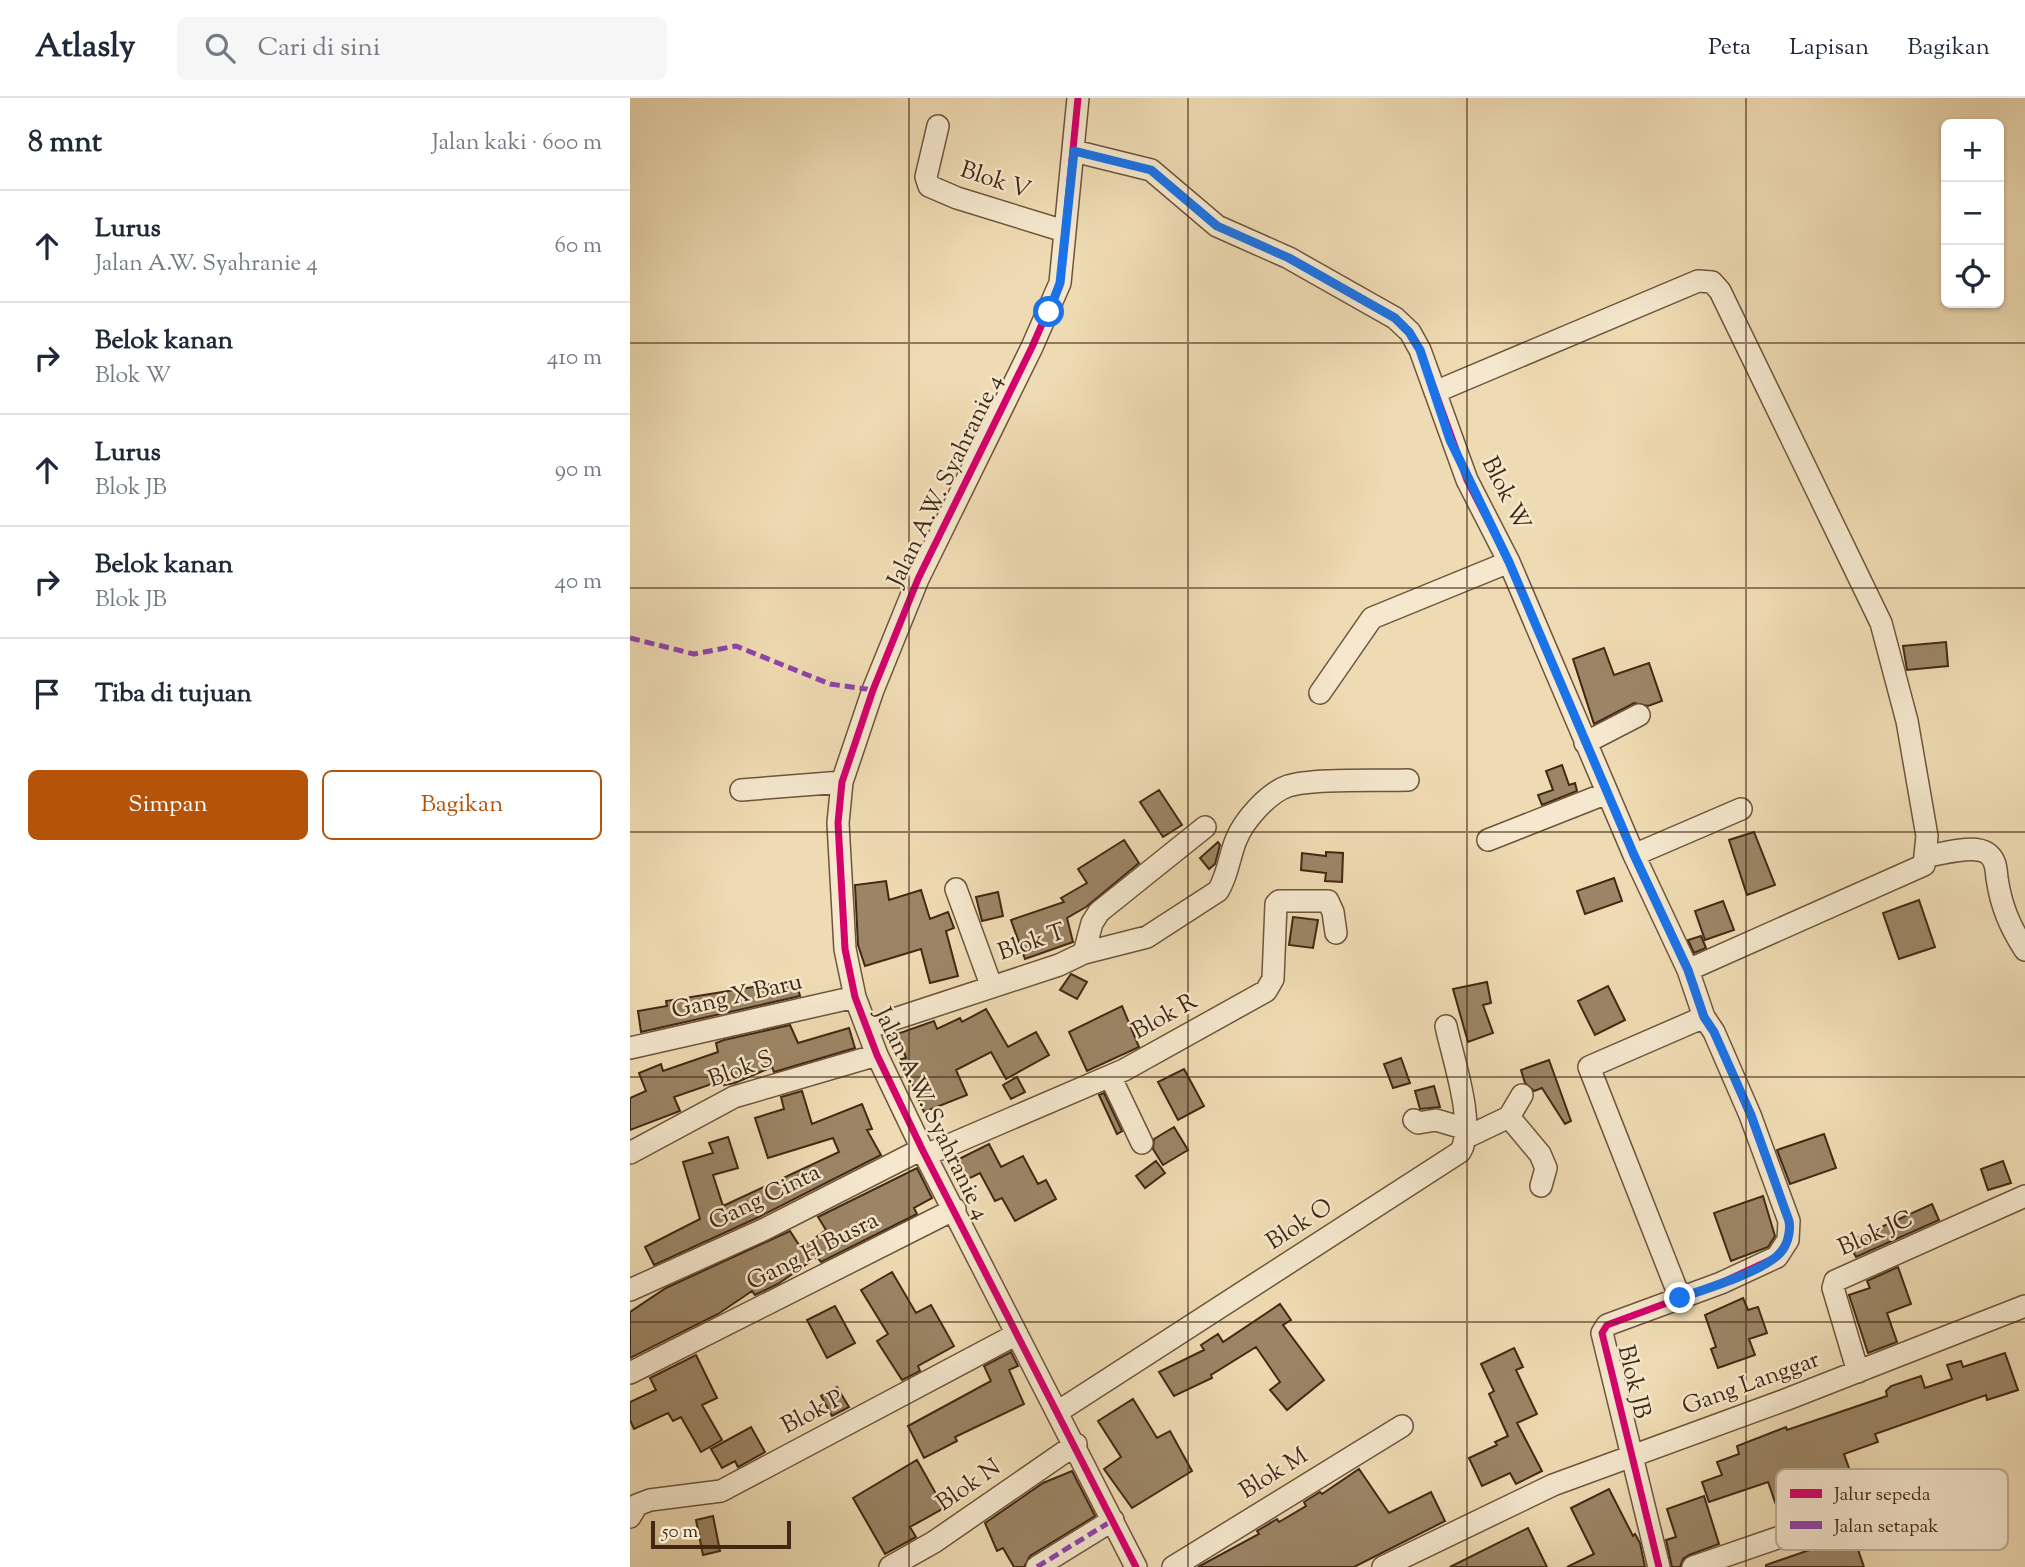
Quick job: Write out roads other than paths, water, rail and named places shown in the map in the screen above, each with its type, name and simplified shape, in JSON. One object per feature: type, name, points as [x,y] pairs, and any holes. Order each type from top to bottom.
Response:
[{"type":"street","name":"Jalan A.W. Syahranie 4","points":[[1078,98],[1060,283],[1049,312],[928,556],[873,690],[842,782],[838,823],[843,926],[855,997],[877,1055],[1136,1567]]},
{"type":"street","name":"Blok V","points":[[938,126],[926,177],[929,186],[957,198],[1064,231]]},
{"type":"street","name":"Blok W","points":[[1074,151],[1151,170],[1217,226],[1289,258],[1395,318],[1409,332],[1420,350],[1467,480],[1509,562],[1634,855],[1688,970],[1709,1024]]},
{"type":"street","points":[[1435,392],[1698,281],[1716,286],[1881,623],[1907,721],[1927,836],[1924,865],[1688,970]]},
{"type":"street","points":[[1320,693],[1372,618],[1509,562]]},
{"type":"street","points":[[1586,743],[1639,715]]},
{"type":"street","points":[[1084,953],[1147,937],[1218,891],[1224,881],[1236,839],[1245,825],[1278,791],[1297,784],[1408,780]]},
{"type":"street","points":[[741,790],[842,782]]},
{"type":"street","points":[[1489,840],[1607,793]]},
{"type":"street","points":[[1634,855],[1741,809]]},
{"type":"street","name":"Blok T","points":[[867,1028],[991,985],[1059,965],[1084,953],[1092,923],[1100,912],[1205,827]]},
{"type":"street","points":[[1927,856],[1974,850],[1987,853],[1995,862],[2010,926],[2025,950]]},
{"type":"street","points":[[956,889],[991,985]]},
{"type":"street","name":"Blok R","points":[[924,1152],[1110,1076],[1266,991],[1272,984],[1276,904],[1279,901],[1328,901],[1336,933]]},
{"type":"street","name":"Gang X Baru","points":[[630,1048],[855,997]]},
{"type":"street","points":[[1680,1298],[1589,1066],[1709,1024]]},
{"type":"street","name":"Blok JB","points":[[1659,1567],[1602,1333],[1607,1325],[1721,1283],[1777,1257],[1788,1240],[1791,1229],[1751,1115],[1709,1024]]},
{"type":"street","points":[[1446,1026],[1467,1133]]},
{"type":"street","name":"Blok S","points":[[630,1153],[734,1097],[877,1055]]},
{"type":"street","points":[[1110,1076],[1142,1143]]},
{"type":"street","points":[[1467,1133],[1509,1117],[1522,1095]]},
{"type":"street","points":[[1509,1117],[1540,1154],[1546,1168],[1541,1186]]},
{"type":"street","points":[[1414,1120],[1418,1124],[1447,1121],[1467,1133]]},
{"type":"street","name":"Blok O","points":[[1059,1411],[1460,1152],[1467,1133]]},
{"type":"street","name":"Gang Cinta","points":[[630,1290],[924,1152]]},
{"type":"street","name":"Blok JC","points":[[1858,1372],[1833,1288],[1835,1282],[2025,1196]]},
{"type":"street","name":"Gang H Busra","points":[[630,1373],[955,1209]]},
{"type":"street","name":"Gang Langgar","points":[[1383,1567],[1553,1485],[1858,1372],[2025,1306]]},
{"type":"street","name":"Blok P","points":[[630,1517],[637,1505],[650,1500],[720,1492],[1017,1334]]},
{"type":"street","name":"Blok M","points":[[1173,1567],[1402,1426]]},
{"type":"street","name":"Blok N","points":[[890,1567],[934,1542],[1076,1444]]},
{"type":"street","points":[[1037,1567],[1113,1520]]},
{"type":"street","points":[[1693,1567],[1776,1538]]}]
